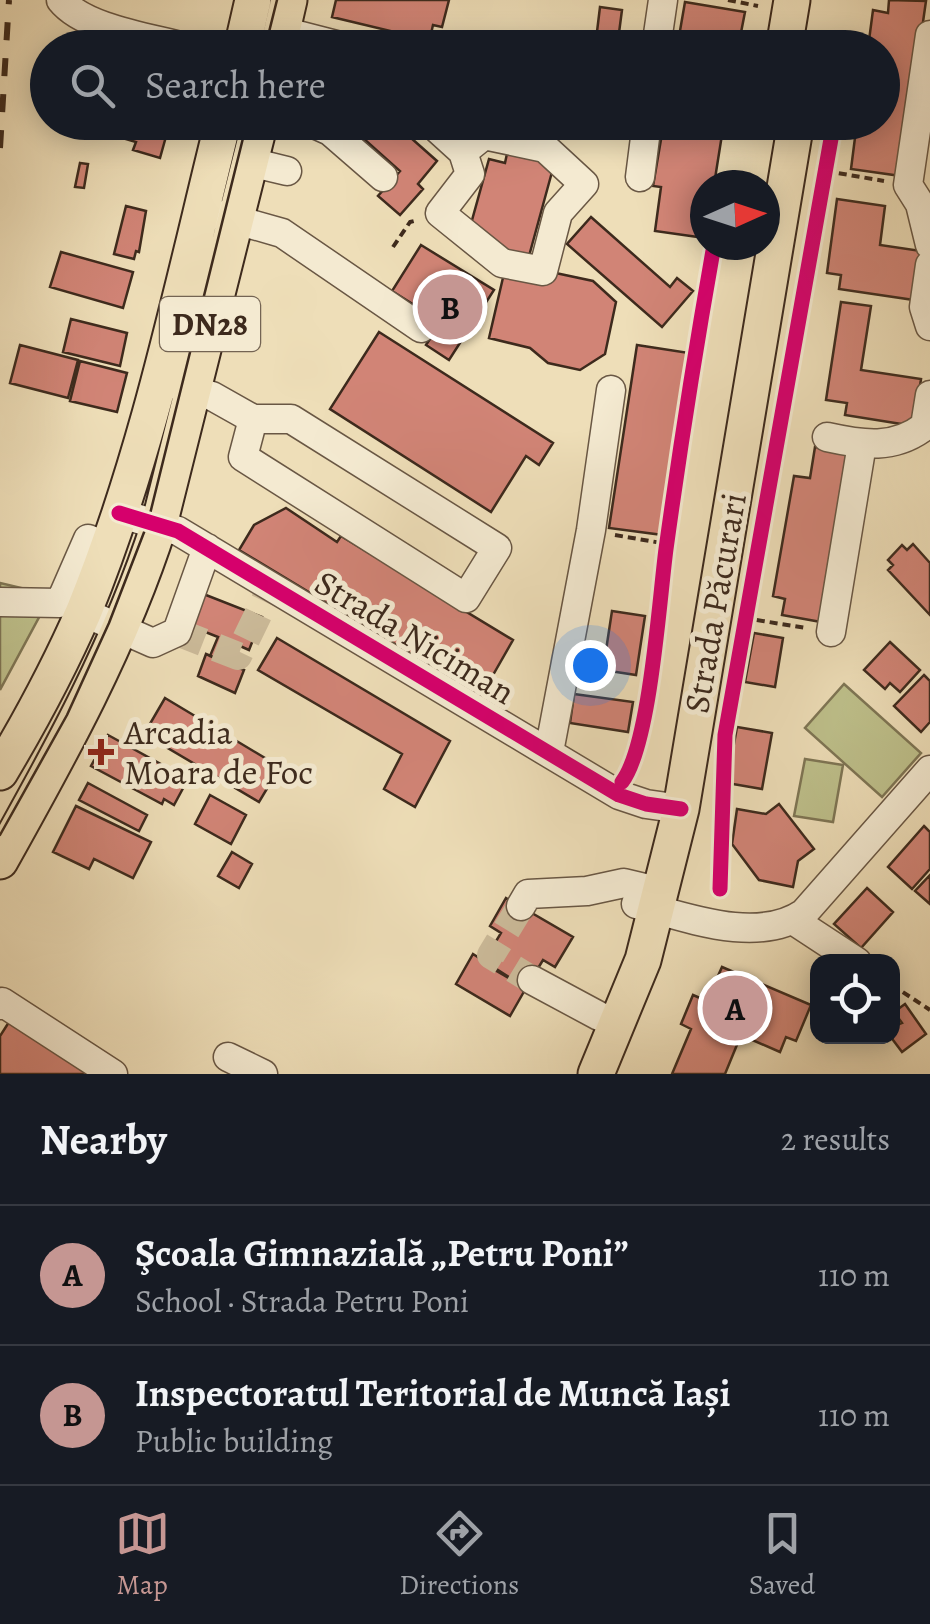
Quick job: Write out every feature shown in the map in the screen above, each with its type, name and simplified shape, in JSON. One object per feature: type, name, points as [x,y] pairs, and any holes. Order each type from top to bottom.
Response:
[{"type":"main road","points":[[246,30],[253,0]]},
{"type":"main road","points":[[811,30],[816,0]]},
{"type":"main road","points":[[766,6],[776,30]]},
{"type":"main road","name":"DN28","points":[[0,861],[76,724],[120,628],[159,525],[201,210],[218,140]]},
{"type":"main road","name":"DN28","points":[[0,772],[83,612],[119,513],[177,386],[236,220],[256,140]]},
{"type":"main road","points":[[763,170],[768,140]]},
{"type":"main road","name":"Strada Păcurari","points":[[596,1074],[643,960],[649,898],[793,140]]},
{"type":"main road","name":"Strada Păcurari","points":[[669,807],[749,260]]},
{"type":"main road","name":"Strada Păcurari","points":[[575,1074],[649,898]]},
{"type":"street","points":[[61,0],[70,12],[124,30]]},
{"type":"street","points":[[658,30],[662,0]]},
{"type":"street","points":[[930,35],[908,186],[920,204],[930,244]]},
{"type":"street","points":[[340,140],[384,178]]},
{"type":"street","points":[[450,140],[463,152],[470,174],[440,213],[502,263],[543,271],[558,212],[584,184],[545,148],[507,140]]},
{"type":"street","points":[[463,152],[478,140]]},
{"type":"street","points":[[640,177],[645,140]]},
{"type":"street","points":[[250,162],[287,171]]},
{"type":"street","points":[[201,210],[282,233],[420,328]]},
{"type":"street","points":[[930,265],[924,307],[930,326]]},
{"type":"street","points":[[177,386],[212,396],[253,419],[291,419],[497,548],[466,598],[244,457],[253,419]]},
{"type":"street","points":[[549,752],[611,390]]},
{"type":"street","points":[[827,437],[877,445],[910,438],[925,426],[930,395]]},
{"type":"street","points":[[830,632],[862,444]]},
{"type":"street","name":"Strada Niciman","points":[[119,513],[178,531],[618,795],[669,807]]},
{"type":"street","points":[[0,602],[60,603],[88,540],[108,547]]},
{"type":"street","points":[[83,612],[153,643],[177,632],[207,548]]},
{"type":"street","points":[[520,906],[528,894],[587,891],[624,883],[649,898],[710,923],[776,926],[804,913],[930,770]]},
{"type":"street","points":[[793,920],[845,954]]},
{"type":"street","points":[[532,980],[599,1016]]},
{"type":"street","points":[[0,1005],[2,1002],[113,1074]]},
{"type":"street","points":[[228,1057],[264,1074]]},
{"type":"path","points":[[728,0],[766,6]]},
{"type":"path","points":[[822,190],[827,163],[908,186]]},
{"type":"path","points":[[393,247],[410,222],[440,213]]},
{"type":"path","points":[[664,564],[670,524]]},
{"type":"path","points":[[590,530],[667,544]]},
{"type":"path","points":[[741,638],[747,598]]},
{"type":"path","points":[[744,618],[830,632]]},
{"type":"path","points":[[900,990],[930,1010]]},
{"type":"green space","points":[[0,583],[51,595],[0,690]]},
{"type":"green space","points":[[844,684],[921,753],[882,797],[805,728]]},
{"type":"green space","points":[[805,759],[843,765],[833,822],[794,816]]},
{"type":"building","points":[[336,0],[449,0],[442,27],[433,25],[432,30],[386,30],[332,17]]},
{"type":"building","points":[[889,0],[926,1],[901,176],[851,169],[855,140],[900,140],[900,30],[870,30],[873,10],[888,13]]},
{"type":"building","points":[[685,2],[745,12],[742,30],[680,30]]},
{"type":"building","points":[[600,7],[622,10],[619,30],[597,30]]},
{"type":"building","points":[[129,140],[165,140],[160,158],[133,150],[136,142]]},
{"type":"building","points":[[365,140],[413,140],[437,161],[418,184],[423,189],[400,215],[378,196],[400,171]]},
{"type":"building","points":[[661,140],[721,140],[716,170],[690,170],[690,236],[655,231],[661,187],[653,186]]},
{"type":"building","points":[[508,149],[555,161],[529,256],[477,242],[469,231],[489,159],[505,163]]},
{"type":"building","points":[[80,163],[88,164],[84,188],[75,187]]},
{"type":"building","points":[[837,199],[885,206],[880,245],[921,251],[914,300],[839,289],[841,275],[827,273]]},
{"type":"building","points":[[126,206],[146,211],[139,252],[136,251],[134,259],[114,254]]},
{"type":"building","points":[[591,217],[670,287],[677,278],[693,291],[662,327],[567,244]]},
{"type":"building","points":[[421,245],[494,290],[449,360],[426,345],[441,322],[392,291]]},
{"type":"building","points":[[61,252],[133,272],[123,308],[50,287]]},
{"type":"building","points":[[505,269],[551,272],[593,281],[616,302],[605,354],[580,370],[548,363],[530,348],[489,338]]},
{"type":"building","points":[[841,302],[871,306],[861,370],[921,379],[914,426],[845,415],[847,403],[826,400]]},
{"type":"building","points":[[71,319],[127,333],[120,366],[63,352]]},
{"type":"building","points":[[379,332],[553,443],[539,465],[526,456],[491,512],[330,409]]},
{"type":"building","points":[[20,345],[78,360],[68,398],[10,383]]},
{"type":"building","points":[[637,345],[689,353],[663,535],[609,528]]},
{"type":"building","points":[[80,361],[127,373],[117,412],[70,401]]},
{"type":"building","points":[[815,447],[850,453],[821,622],[782,615],[785,599],[773,596],[794,476],[810,478]]},
{"type":"building","points":[[286,508],[337,542],[341,536],[513,640],[481,696],[239,550],[254,525]]},
{"type":"building","points":[[913,544],[930,563],[930,615],[888,570],[893,565],[888,560],[902,545],[907,550]]},
{"type":"building","points":[[183,586],[262,617],[249,650],[240,646],[232,665],[210,656],[218,637],[170,618]]},
{"type":"building","points":[[612,611],[645,616],[636,675],[603,670]]},
{"type":"building","points":[[754,633],[783,638],[775,687],[745,682]]},
{"type":"building","points":[[277,638],[450,741],[415,807],[384,789],[402,754],[258,670]]},
{"type":"building","points":[[890,642],[920,670],[900,692],[890,683],[885,689],[864,670]]},
{"type":"building","points":[[206,654],[244,670],[235,693],[198,676]]},
{"type":"building","points":[[924,675],[930,681],[930,722],[921,732],[894,706]]},
{"type":"building","points":[[574,694],[633,702],[628,732],[570,723]]},
{"type":"building","points":[[165,698],[280,767],[259,802],[144,734]]},
{"type":"building","points":[[737,727],[772,733],[762,789],[727,783]]},
{"type":"building","points":[[108,735],[188,779],[174,805],[164,799],[162,804],[91,766]]},
{"type":"building","points":[[88,783],[147,815],[139,831],[79,800]]},
{"type":"building","points":[[210,795],[246,815],[231,844],[195,824]]},
{"type":"building","points":[[779,804],[814,849],[798,861],[793,887],[759,880],[732,844],[737,809],[766,814]]},
{"type":"building","points":[[76,806],[151,842],[133,878],[94,859],[89,869],[53,852]]},
{"type":"building","points":[[924,826],[930,832],[930,869],[912,889],[888,867]]},
{"type":"building","points":[[232,852],[252,864],[239,888],[218,876]]},
{"type":"building","points":[[930,875],[930,904],[915,891]]},
{"type":"building","points":[[867,888],[893,912],[861,948],[834,924]]},
{"type":"building","points":[[506,898],[573,937],[555,967],[543,960],[526,988],[483,963],[501,933],[490,926]]},
{"type":"building","points":[[473,954],[526,988],[510,1016],[456,984]]},
{"type":"building","points":[[722,967],[810,1007],[796,1041],[786,1037],[780,1052],[741,1035],[725,1074],[672,1074],[691,1029],[681,1024],[693,995],[707,1001]]},
{"type":"building","points":[[905,1004],[926,1034],[902,1052],[896,1044],[900,1044],[900,1008]]},
{"type":"building","points":[[9,1022],[88,1074],[0,1074],[0,1036]]},
{"type":"tunnel","points":[[177,632],[238,656],[272,586]]},
{"type":"tunnel","points":[[521,906],[491,955],[532,980]]},
{"type":"tram line","points":[[270,30],[277,0]]},
{"type":"tram line","points":[[0,835],[67,715],[109,623],[148,522],[243,140]]},
{"type":"railway","points":[[0,148],[9,0]]},
{"type":"cycle path","points":[[720,889],[725,735],[831,140]]},
{"type":"cycle path","points":[[622,782],[640,737],[652,672],[666,549],[712,260]]},
{"type":"cycle path","points":[[119,513],[178,531],[619,795],[681,809]]},
{"type":"place","name":"Inspectoratul Teritorial de Muncă Iași","points":[[450,307]]},
{"type":"place","name":"Arcadia Moara de Foc","points":[[101,752]]},
{"type":"place","name":"Şcoala Gimnazială „Petru Poni”","points":[[735,1008]]}]
